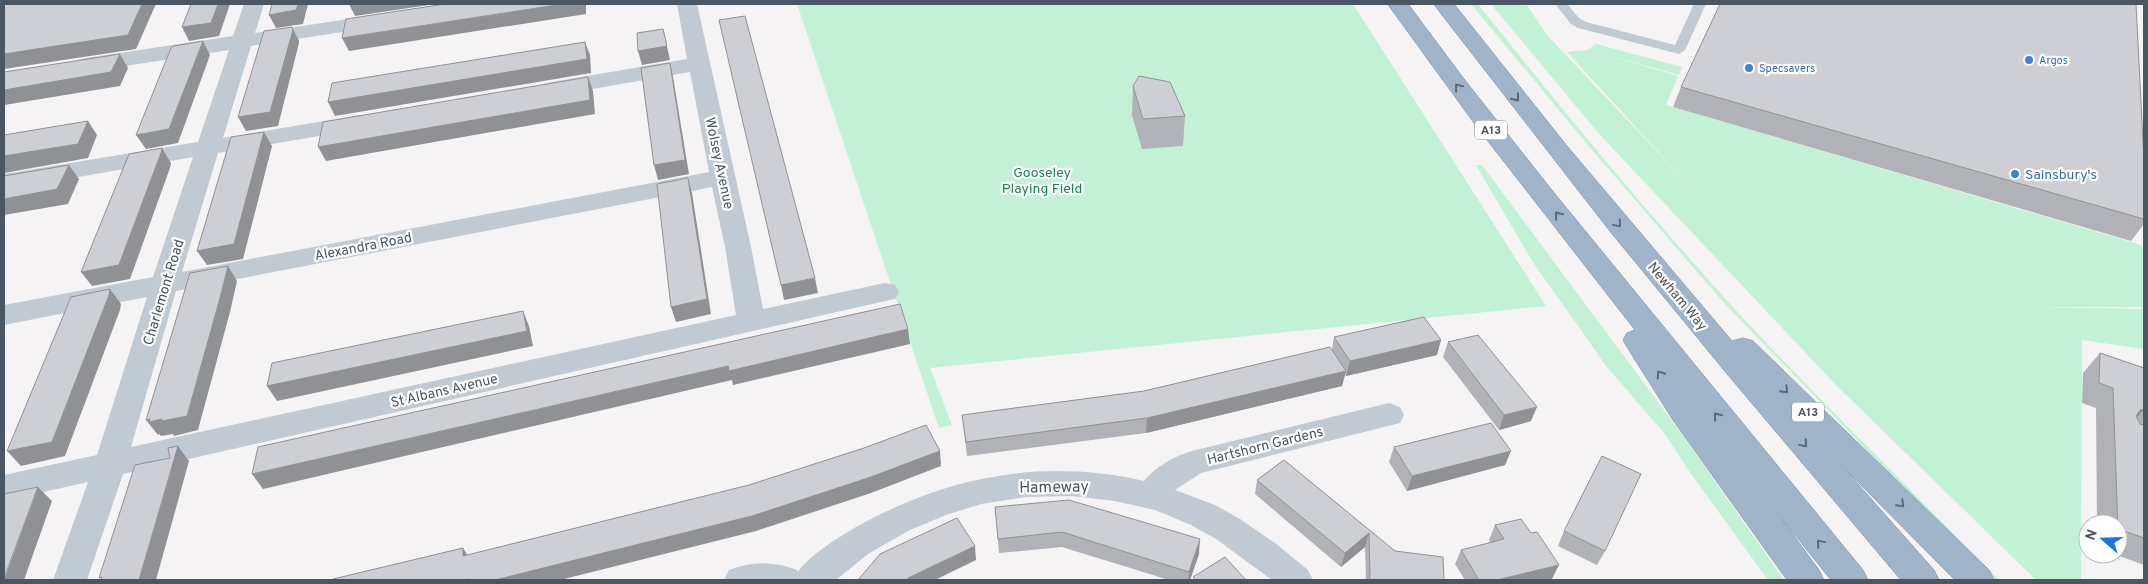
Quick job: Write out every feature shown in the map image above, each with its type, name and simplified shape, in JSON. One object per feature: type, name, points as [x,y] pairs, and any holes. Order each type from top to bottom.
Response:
[{"type":"highway","name":"A13","points":[[1398,4],[1453,81],[1588,254],[1755,465],[1851,580]]},
{"type":"highway","name":"Newham Way","points":[[1444,4],[1519,102],[1637,246],[1810,452],[1922,580]]},
{"type":"highway","name":"A13","points":[[1637,246],[1776,380],[1977,580]]},
{"type":"highway","name":"A13","points":[[1588,254],[1627,325],[1684,412],[1807,580]]},
{"type":"street","name":"Charlemont Road","points":[[70,580],[110,464],[254,4]]},
{"type":"street","name":"Wolsey Avenue","points":[[687,4],[738,247],[751,322]]},
{"type":"street","points":[[71,68],[406,16]]},
{"type":"street","points":[[529,93],[699,64]]},
{"type":"street","points":[[4,182],[385,117]]},
{"type":"street","name":"Alexandra Road","points":[[4,315],[722,177]]},
{"type":"street","name":"St Albans Avenue","points":[[4,488],[885,292]]},
{"type":"street","name":"Hartshorn Gardens","points":[[1152,496],[1162,482],[1192,463],[1389,415]]},
{"type":"street","name":"Hameway","points":[[812,580],[854,545],[910,514],[969,493],[1030,483],[1091,484],[1152,496],[1203,516],[1251,543],[1296,580]]},
{"type":"street","points":[[741,580],[772,577],[785,580]]},
{"type":"lane","points":[[1561,4],[1575,21],[1582,26],[1679,50],[1700,4]]},
{"type":"green space","name":"Gooseley Playing Field","points":[[797,4],[1353,4],[1546,306],[930,368],[952,425],[939,428]]},
{"type":"green space","points":[[1471,4],[1478,4],[1621,180],[1733,307],[1800,378],[1999,580],[1993,580],[1724,303],[1587,144]]},
{"type":"green space","points":[[1491,4],[1526,4],[1547,35],[1685,181],[1567,52],[1587,50],[1596,44],[1682,67],[1679,75],[1596,52],[1678,76],[1666,105],[2141,245],[2144,251],[2144,307],[2032,307],[2144,309],[2144,349],[2082,340],[2081,514],[2078,514],[2078,564],[2081,564],[2081,580],[2036,580],[1835,384],[1601,136]]},
{"type":"green space","points":[[1476,165],[1482,165],[1684,437],[1784,580],[1768,580],[1689,471],[1665,434],[1606,366],[1534,264]]},
{"type":"building","points":[[4,4],[142,4],[128,35],[4,54]]},
{"type":"building","points":[[191,4],[218,4],[211,23],[182,27]]},
{"type":"building","points":[[272,4],[298,4],[296,10],[269,15]]},
{"type":"building","points":[[445,4],[563,4],[342,38],[346,19]]},
{"type":"building","name":"Sainsbury's","points":[[1720,4],[2136,4],[2144,161],[2144,219],[1681,87]]},
{"type":"building","points":[[745,16],[815,278],[781,285],[719,20]]},
{"type":"building","points":[[292,27],[293,30],[270,112],[238,117],[264,31]]},
{"type":"building","points":[[663,29],[667,46],[638,51],[637,33]]},
{"type":"building","points":[[203,41],[169,129],[136,135],[171,48]]},
{"type":"building","points":[[585,42],[587,59],[328,102],[332,83]]},
{"type":"building","points":[[120,54],[111,72],[4,90],[4,72]]},
{"type":"building","points":[[670,63],[685,160],[654,165],[641,68]]},
{"type":"building","points":[[1139,76],[1170,82],[1185,116],[1143,119],[1133,86]]},
{"type":"building","points":[[588,77],[590,100],[318,147],[323,122]]},
{"type":"building","points":[[88,121],[78,144],[4,156],[4,135]]},
{"type":"building","points":[[264,132],[234,244],[197,251],[231,137]]},
{"type":"building","points":[[162,148],[119,265],[81,272],[129,154]]},
{"type":"building","points":[[69,165],[57,189],[4,199],[4,176]]},
{"type":"building","points":[[688,178],[707,299],[671,307],[657,184]]},
{"type":"building","points":[[228,266],[187,416],[149,422],[150,419],[146,420],[190,273]]},
{"type":"building","points":[[110,289],[52,442],[7,451],[71,297]]},
{"type":"building","points":[[900,304],[908,329],[729,371],[728,366],[252,474],[258,447]]},
{"type":"building","points":[[523,311],[527,331],[267,386],[272,363]]},
{"type":"building","points":[[1424,317],[1441,340],[1350,361],[1334,337]]},
{"type":"building","points":[[1478,335],[1537,407],[1504,415],[1448,342]]},
{"type":"building","points":[[1330,347],[1346,371],[1147,418],[966,442],[962,415],[1144,391]]},
{"type":"building","points":[[2100,353],[2144,368],[2144,409],[2140,410],[2136,416],[2140,424],[2144,425],[2144,538],[2128,532],[2128,514],[2117,514],[2113,388],[2099,383]]},
{"type":"building","points":[[1491,423],[1511,451],[1412,476],[1394,447]]},
{"type":"building","points":[[926,425],[940,451],[868,478],[752,516],[495,580],[333,580],[463,548],[463,556],[749,485],[864,448]]},
{"type":"building","points":[[178,446],[139,580],[101,580],[102,577],[99,578],[135,465],[170,458],[168,448]]},
{"type":"building","points":[[1602,456],[1641,474],[1605,551],[1564,531]]},
{"type":"building","points":[[1284,460],[1395,551],[1443,557],[1444,580],[1370,580],[1369,533],[1345,553],[1257,480]]},
{"type":"building","points":[[38,487],[10,562],[4,579],[4,494]]},
{"type":"building","points":[[1069,500],[1200,539],[1189,572],[1062,532],[998,539],[995,507]]},
{"type":"building","points":[[957,518],[975,546],[907,580],[858,580],[880,554]]},
{"type":"building","points":[[1521,519],[1531,533],[1537,532],[1559,565],[1497,580],[1479,580],[1461,550],[1504,539],[1495,525]]},
{"type":"building","points":[[1225,557],[1246,580],[1196,580],[1193,577]]},
{"type":"place","name":"Argos","points":[[2029,60]]},
{"type":"place","name":"Specsavers","points":[[1749,68]]},
{"type":"place","name":"Sainsbury's","points":[[2015,174]]}]
